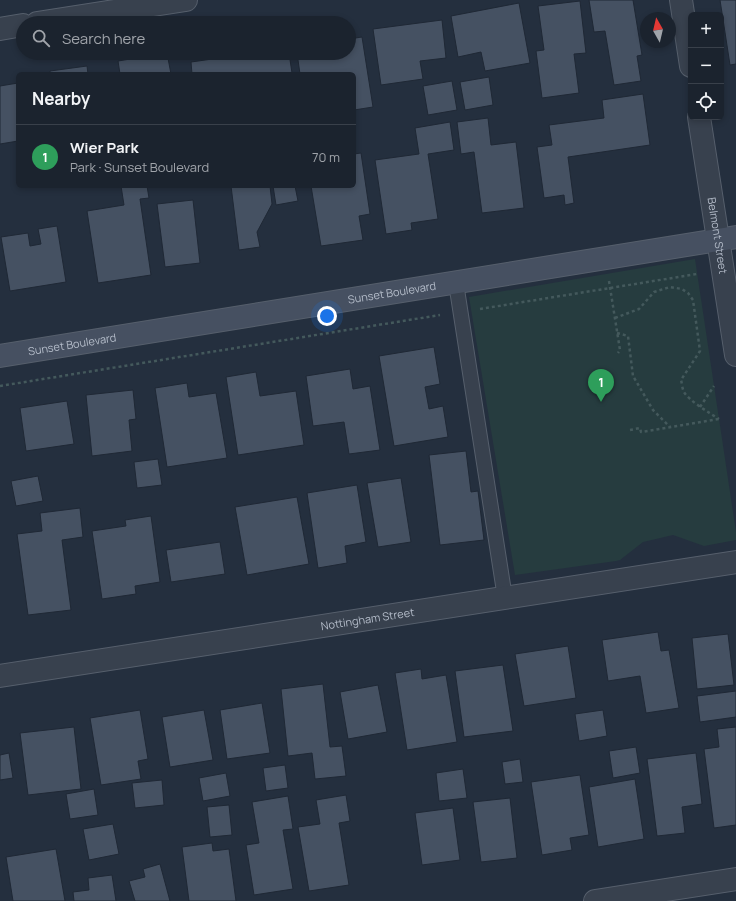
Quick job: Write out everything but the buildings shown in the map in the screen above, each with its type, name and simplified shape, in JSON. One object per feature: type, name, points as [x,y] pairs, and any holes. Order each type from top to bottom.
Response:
[{"type":"street","points":[[82,16],[186,0]]},
{"type":"street","points":[[681,0],[688,48]]},
{"type":"street","points":[[0,29],[16,26]]},
{"type":"street","name":"Belmont Street","points":[[700,120],[727,239],[736,355]]},
{"type":"street","name":"Sunset Boulevard","points":[[0,356],[727,239]]},
{"type":"street","name":"Nottingham Street","points":[[0,676],[736,562]]},
{"type":"street","points":[[595,901],[736,879]]},
{"type":"lane","points":[[456,283],[505,598]]},
{"type":"path","points":[[605,259],[620,350],[618,353]]},
{"type":"path","points":[[0,386],[697,274]]},
{"type":"path","points":[[615,318],[639,308],[654,292],[659,290],[670,287],[682,289],[688,293],[693,300],[700,351],[681,380],[684,393],[700,407],[719,419],[641,432],[640,428],[630,430]]},
{"type":"path","points":[[617,333],[628,336],[633,376],[653,410],[670,427]]},
{"type":"path","points":[[700,407],[714,386]]},
{"type":"green space","points":[[695,259],[736,540],[704,546],[673,535],[643,542],[620,560],[515,575],[469,297]]},
{"type":"place","name":"Wier Park","points":[[601,402]]}]
